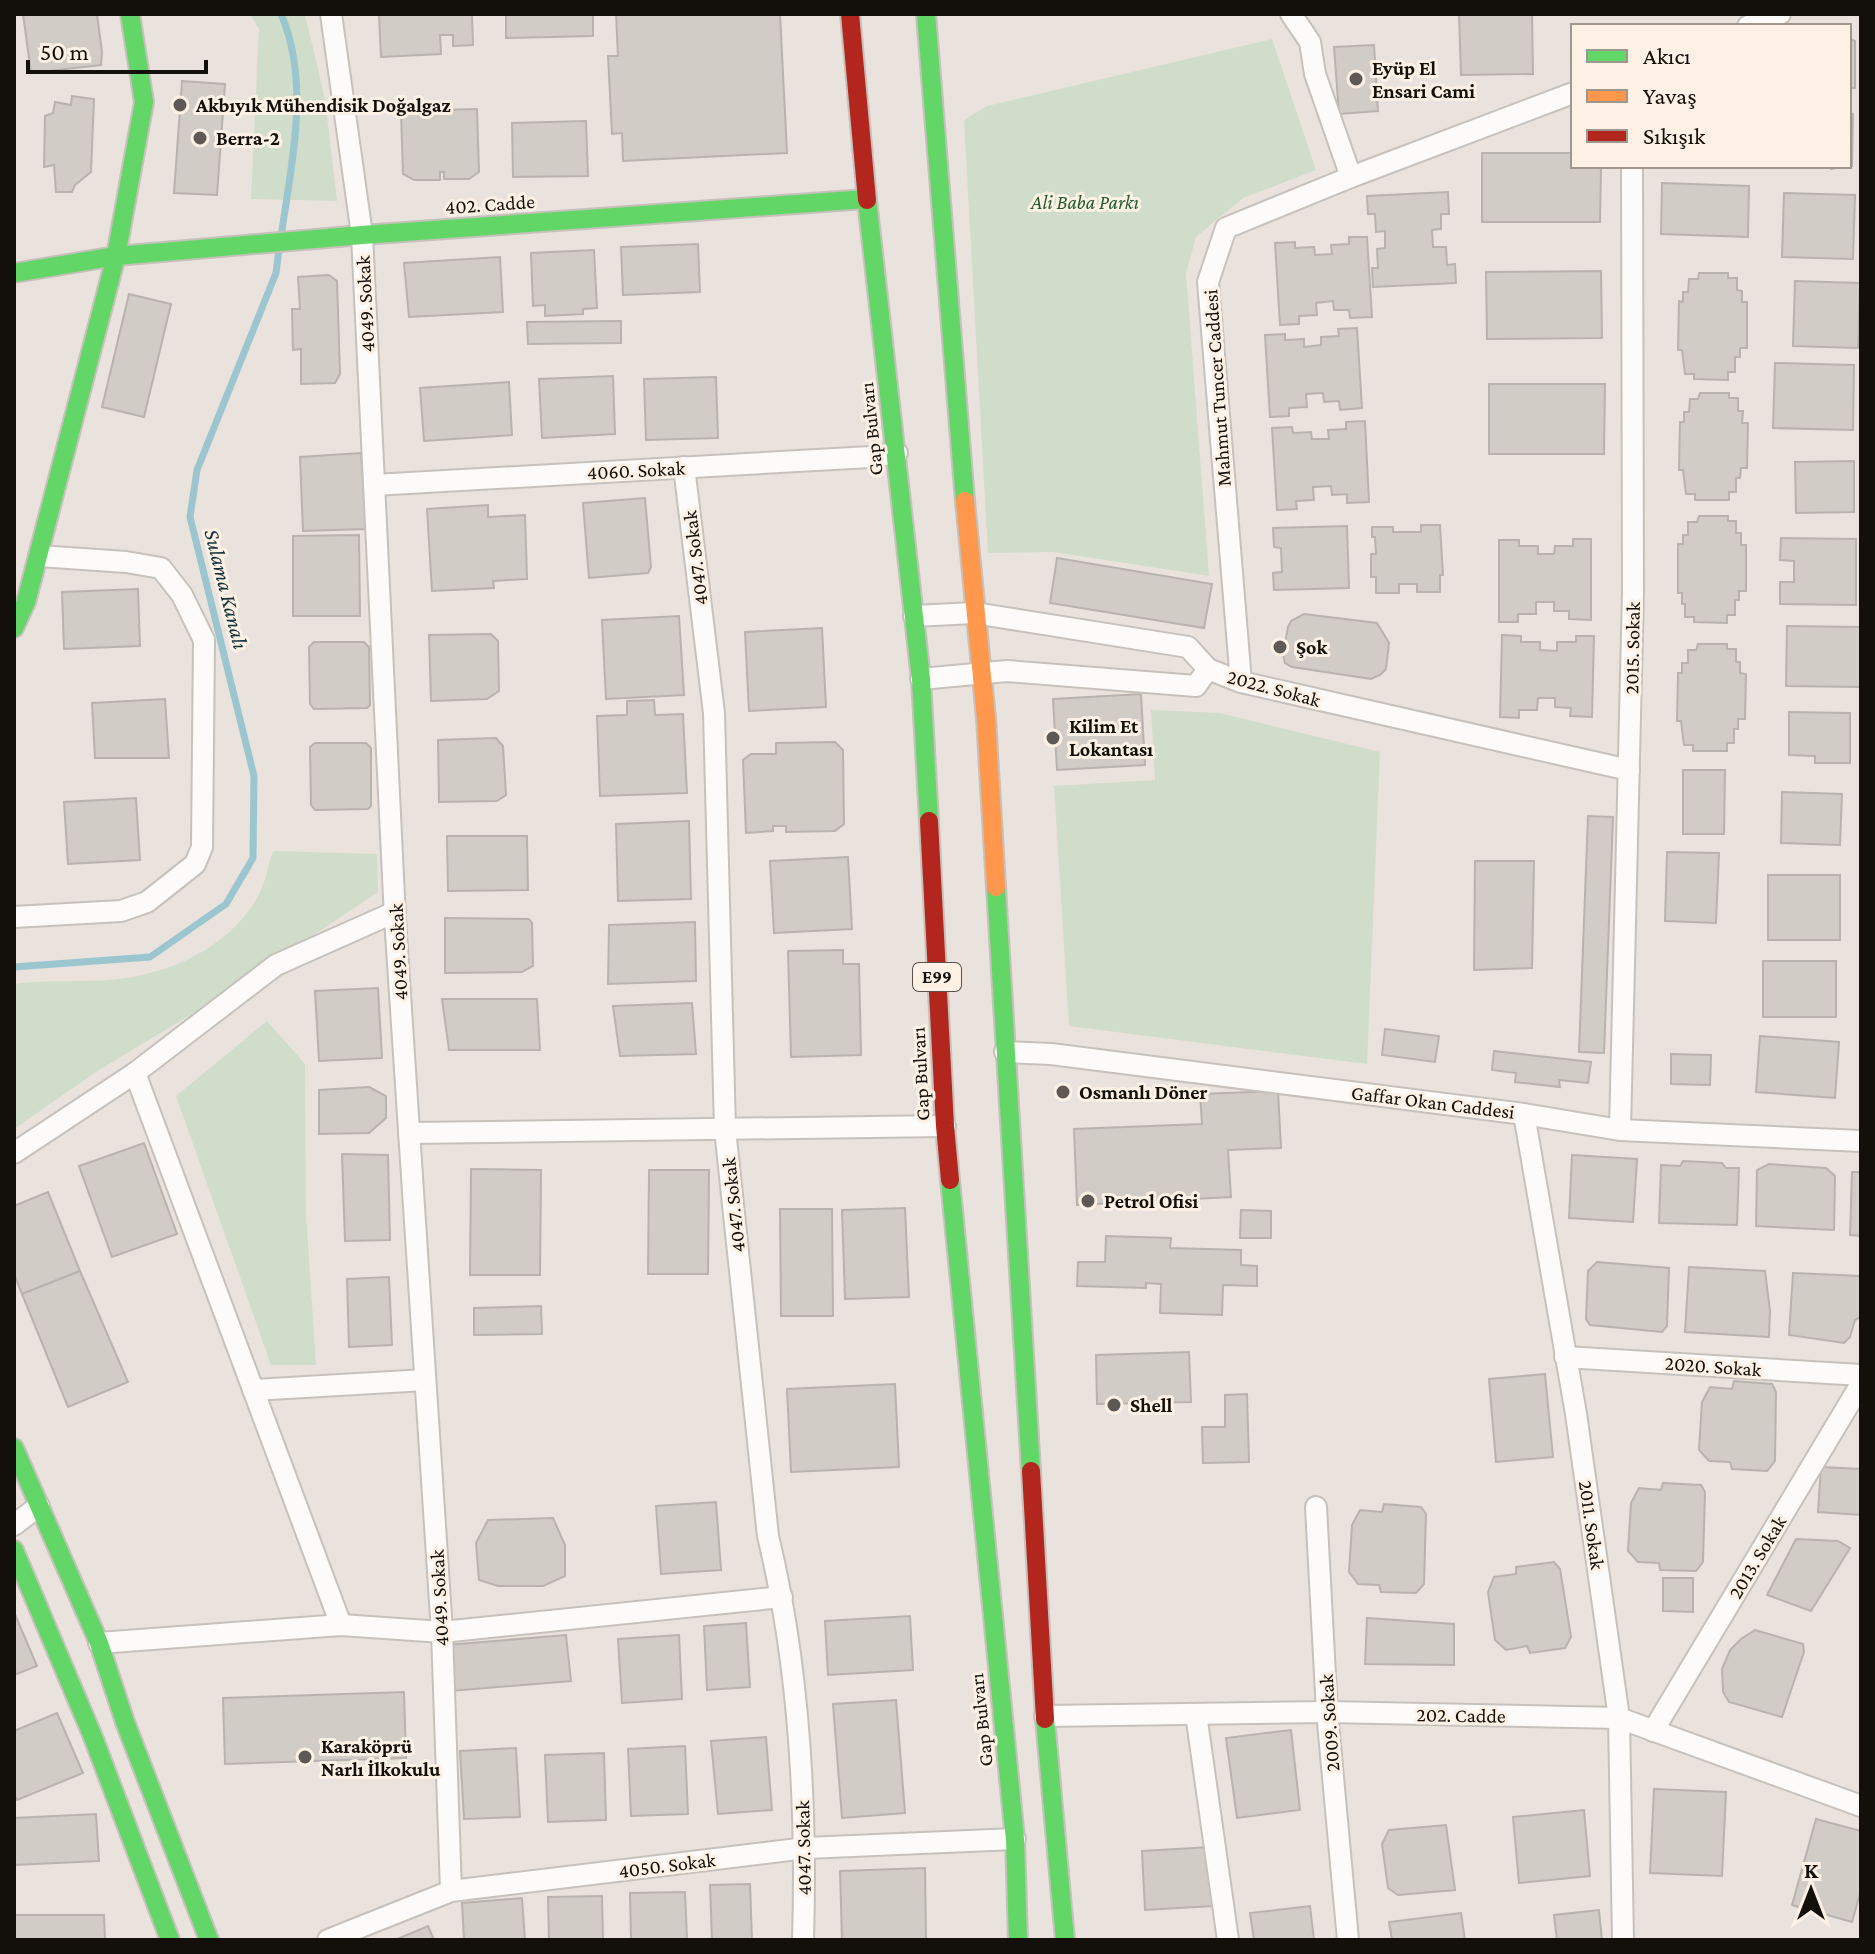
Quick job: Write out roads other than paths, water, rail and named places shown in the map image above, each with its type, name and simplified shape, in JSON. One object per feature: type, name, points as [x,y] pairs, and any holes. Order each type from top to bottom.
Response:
[{"type":"main road","points":[[14,628],[26,602],[39,556],[116,256],[144,102],[130,14]]},
{"type":"main road","name":"Gap Bulvarı","points":[[850,14],[866,199],[921,679],[945,1126],[1015,1839],[1018,1940]]},
{"type":"main road","points":[[926,14],[974,613],[986,718],[1045,1716],[1065,1940]]},
{"type":"main road","name":"402. Cadde","points":[[14,273],[116,256],[866,199]]},
{"type":"main road","points":[[14,1448],[99,1643],[125,1722],[209,1940]]},
{"type":"main road","points":[[14,1550],[93,1737],[170,1940]]},
{"type":"street","name":"4049. Sokak","points":[[331,14],[362,235],[395,912],[442,1632],[451,1891]]},
{"type":"street","points":[[1291,14],[1310,42],[1315,74],[1351,177]]},
{"type":"street","points":[[1753,24],[1780,14]]},
{"type":"street","name":"Mahmut Tuncer Caddesi","points":[[1241,682],[1208,282],[1226,228],[1571,94]]},
{"type":"street","name":"2015. Sokak","points":[[1620,1130],[1633,592],[1632,168]]},
{"type":"street","name":"4060. Sokak","points":[[374,485],[897,453]]},
{"type":"street","name":"4047. Sokak","points":[[684,467],[714,713],[725,1129],[768,1536],[782,1597],[795,1690],[806,1848],[803,1940]]},
{"type":"street","points":[[14,917],[121,911],[147,902],[195,864],[202,847],[204,640],[182,595],[161,568],[126,562],[39,556]]},
{"type":"street","points":[[914,616],[974,613],[1188,647],[1208,669]]},
{"type":"street","name":"2022. Sokak","points":[[921,679],[1007,671],[1196,686],[1208,669],[1241,682],[1629,770]]},
{"type":"street","points":[[14,1153],[135,1073],[276,965],[395,912]]},
{"type":"street","name":"Gaffar Okan Caddesi","points":[[1005,1052],[1051,1054],[1524,1114],[1620,1130],[1861,1141]]},
{"type":"street","points":[[135,1073],[341,1625]]},
{"type":"street","name":"2011. Sokak","points":[[1524,1114],[1576,1414],[1619,1718],[1623,1940]]},
{"type":"street","points":[[409,1133],[945,1126]]},
{"type":"street","name":"2020. Sokak","points":[[1565,1357],[1861,1375]]},
{"type":"street","points":[[253,1390],[425,1380]]},
{"type":"street","name":"2013. Sokak","points":[[1653,1731],[1861,1384]]},
{"type":"street","points":[[14,1525],[39,1506]]},
{"type":"street","name":"2009. Sokak","points":[[1316,1507],[1327,1712],[1348,1940]]},
{"type":"street","points":[[99,1643],[341,1625],[442,1632],[782,1597]]},
{"type":"street","name":"202. Cadde","points":[[1045,1716],[1327,1712],[1619,1718],[1861,1806]]},
{"type":"street","points":[[1196,1714],[1228,1940]]},
{"type":"street","name":"4050. Sokak","points":[[334,1938],[451,1891],[806,1848],[1015,1839]]},
{"type":"waterway","name":"Sulama Kanalı","points":[[281,14],[290,40],[297,96],[293,153],[281,237]]},
{"type":"waterway","name":"Sulama Kanalı","points":[[14,967],[150,957],[226,904],[253,858],[254,776],[190,517],[197,470],[276,273],[279,249]]},
{"type":"place","name":"Eyüp El Ensari Cami","points":[[1356,79]]},
{"type":"place","name":"Akbıyık Mühendisik Doğalgaz","points":[[180,105]]},
{"type":"place","name":"Berra-2","points":[[200,138]]},
{"type":"place","name":"Şok","points":[[1280,647]]},
{"type":"place","name":"Kilim Et Lokantası","points":[[1053,738]]},
{"type":"place","name":"Osmanlı Döner","points":[[1063,1092]]},
{"type":"place","name":"Petrol Ofisi","points":[[1088,1201]]},
{"type":"place","name":"Shell","points":[[1114,1405]]},
{"type":"place","name":"Karaköprü Narlı İlkokulu","points":[[305,1757]]},
{"type":"park label","name":"Ali Baba Parkı","points":[[1085,202]]}]
